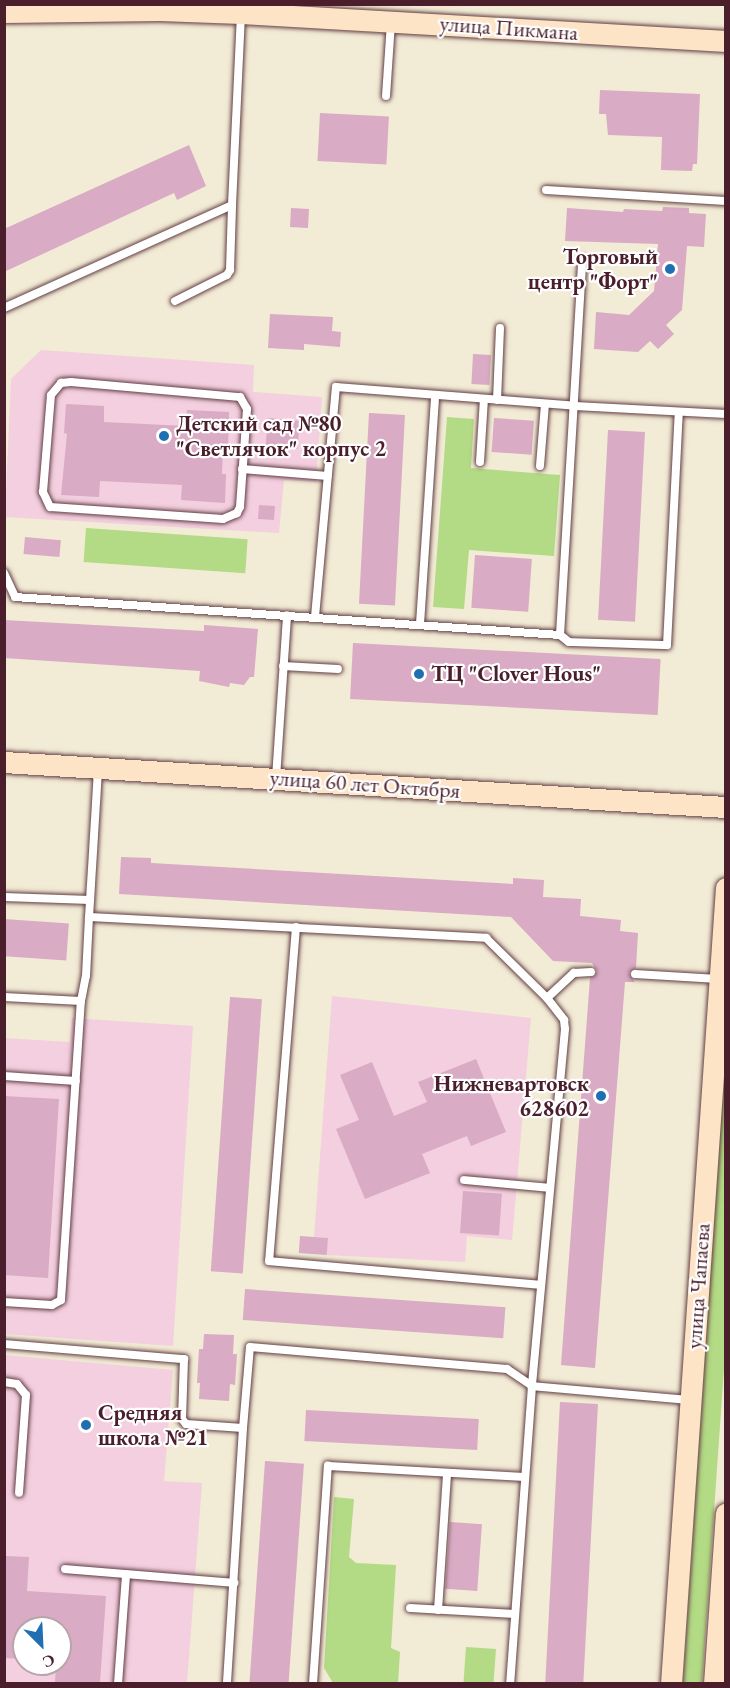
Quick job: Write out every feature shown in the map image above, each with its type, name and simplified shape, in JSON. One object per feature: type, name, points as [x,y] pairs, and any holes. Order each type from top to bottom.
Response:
[{"type":"main road","name":"улица Пикмана","points":[[4,12],[160,10],[241,13],[726,41]]},
{"type":"main road","name":"улица 60 лет Октября","points":[[4,762],[726,807]]},
{"type":"main road","name":"улица Чапаева","points":[[670,1683],[726,888]]},
{"type":"main road","points":[[714,1683],[726,1514]]},
{"type":"lane","points":[[175,301],[228,275],[241,13]]},
{"type":"lane","points":[[386,96],[391,20]]},
{"type":"lane","points":[[546,190],[726,201]]},
{"type":"lane","points":[[4,308],[232,205]]},
{"type":"lane","points":[[560,635],[582,260]]},
{"type":"lane","points":[[497,400],[500,328]]},
{"type":"lane","points":[[72,382],[232,394],[240,397],[247,409],[242,469],[240,507],[237,513],[223,519],[50,507],[43,492],[51,395],[61,383],[72,382]]},
{"type":"lane","points":[[315,617],[336,387],[545,404],[726,414]]},
{"type":"lane","points":[[420,624],[435,396]]},
{"type":"lane","points":[[480,462],[484,399]]},
{"type":"lane","points":[[540,466],[545,404]]},
{"type":"lane","points":[[4,573],[15,597],[560,635],[570,642],[667,645],[679,412]]},
{"type":"lane","points":[[242,469],[328,476]]},
{"type":"lane","points":[[276,779],[286,615]]},
{"type":"lane","points":[[283,666],[338,669]]},
{"type":"lane","points":[[4,1302],[52,1305],[61,1300],[81,1001],[86,976],[98,769]]},
{"type":"lane","points":[[4,897],[90,900]]},
{"type":"lane","points":[[89,916],[486,938],[547,998],[564,1020],[532,1386],[510,1683]]},
{"type":"lane","points":[[297,927],[269,1261],[541,1285]]},
{"type":"lane","points":[[635,974],[721,970]]},
{"type":"lane","points":[[547,998],[574,973],[591,972]]},
{"type":"lane","points":[[4,997],[81,1001]]},
{"type":"lane","points":[[4,1076],[76,1081]]},
{"type":"lane","points":[[464,1180],[550,1188]]},
{"type":"lane","points":[[4,1344],[184,1359],[182,1419],[186,1424],[243,1428]]},
{"type":"lane","points":[[227,1683],[250,1347],[507,1369],[532,1386],[690,1400]]},
{"type":"lane","points":[[4,1382],[17,1383],[26,1395],[19,1493]]},
{"type":"lane","points":[[313,1683],[328,1466],[525,1478]]},
{"type":"lane","points":[[438,1610],[447,1473]]},
{"type":"lane","points":[[65,1569],[234,1583]]},
{"type":"lane","points":[[118,1683],[126,1574]]},
{"type":"lane","points":[[410,1608],[515,1614]]},
{"type":"shaded area","name":"Детский сад №80 \"Светлячок\" корпус 2","points":[[41,350],[254,365],[253,392],[322,397],[316,482],[284,480],[279,533],[5,517],[11,379]]},
{"type":"shaded area","points":[[332,996],[531,1018],[512,1240],[467,1236],[465,1262],[327,1255],[327,1238],[314,1237]]},
{"type":"shaded area","points":[[72,1018],[193,1026],[173,1346],[5,1334],[4,1038],[70,1042]]},
{"type":"shaded area","points":[[4,1355],[173,1370],[164,1481],[202,1483],[187,1683],[5,1683]]},
{"type":"green space","points":[[447,417],[474,419],[471,468],[560,475],[554,556],[469,550],[464,609],[433,607]]},
{"type":"green space","points":[[86,528],[248,539],[245,573],[84,562]]},
{"type":"green space","points":[[725,1060],[725,1354],[702,1683],[683,1683]]},
{"type":"green space","points":[[334,1497],[354,1499],[349,1557],[356,1563],[396,1565],[391,1648],[400,1652],[398,1683],[333,1683],[324,1668]]},
{"type":"green space","points":[[466,1647],[496,1649],[493,1684],[463,1683]]},
{"type":"building","points":[[600,90],[700,94],[697,164],[693,164],[692,171],[661,170],[662,137],[608,135],[606,114],[599,114]]},
{"type":"building","points":[[320,113],[389,117],[386,165],[317,161]]},
{"type":"building","points":[[189,145],[206,186],[177,200],[174,193],[4,272],[4,229]]},
{"type":"building","name":"Торговый центр \"Форт\"","points":[[663,207],[689,208],[689,213],[706,214],[704,247],[687,246],[682,310],[666,325],[674,334],[658,349],[650,341],[638,352],[594,349],[596,312],[629,315],[654,291],[658,244],[565,241],[567,208],[623,212],[624,209],[662,211]]},
{"type":"building","points":[[291,208],[309,209],[308,228],[290,227]]},
{"type":"building","points":[[270,314],[333,317],[332,331],[341,332],[340,347],[304,344],[304,350],[268,348]]},
{"type":"building","points":[[473,354],[491,355],[489,385],[471,384]]},
{"type":"building","points":[[66,404],[104,406],[104,422],[186,426],[187,410],[229,412],[228,447],[223,447],[222,474],[226,474],[225,503],[181,500],[182,485],[100,481],[99,497],[61,495],[67,434],[64,433]]},
{"type":"building","points":[[369,413],[405,415],[395,606],[359,604]]},
{"type":"building","points":[[268,418],[300,421],[297,449],[266,446]]},
{"type":"building","points":[[494,418],[534,421],[532,455],[492,452]]},
{"type":"building","points":[[608,430],[645,432],[635,622],[598,620]]},
{"type":"building","points":[[259,505],[275,506],[274,520],[258,519]]},
{"type":"building","points":[[25,537],[61,540],[59,557],[24,554]]},
{"type":"building","points":[[475,555],[532,559],[528,612],[471,608]]},
{"type":"building","points":[[4,620],[204,631],[204,625],[258,629],[254,677],[250,677],[244,685],[230,683],[229,687],[199,681],[200,671],[4,658]]},
{"type":"building","points":[[353,643],[661,659],[658,715],[350,699]]},
{"type":"building","points":[[121,857],[151,858],[151,863],[513,884],[513,878],[544,880],[543,897],[581,899],[580,916],[621,920],[620,931],[638,933],[636,968],[629,973],[635,982],[625,982],[595,1368],[561,1365],[590,978],[597,972],[592,963],[553,961],[511,917],[119,894]]},
{"type":"building","points":[[4,919],[69,924],[66,960],[4,956]]},
{"type":"building","points":[[230,997],[262,999],[243,1274],[211,1271]]},
{"type":"building","points":[[476,1059],[506,1132],[471,1146],[467,1136],[422,1154],[430,1173],[365,1199],[336,1129],[359,1120],[340,1075],[372,1062],[394,1116],[427,1102],[418,1082]]},
{"type":"building","points":[[4,1096],[59,1099],[48,1278],[4,1275]]},
{"type":"building","points":[[463,1191],[502,1194],[499,1236],[460,1233]]},
{"type":"building","points":[[300,1236],[328,1238],[327,1255],[299,1253]]},
{"type":"building","points":[[245,1289],[505,1307],[503,1338],[243,1320]]},
{"type":"building","points":[[204,1334],[234,1335],[233,1354],[237,1354],[235,1385],[230,1384],[229,1401],[199,1399],[200,1383],[197,1383],[199,1349],[203,1349]]},
{"type":"building","points":[[560,1402],[598,1404],[583,1684],[545,1684]]},
{"type":"building","points":[[306,1410],[479,1419],[477,1450],[304,1441]]},
{"type":"building","points":[[265,1461],[304,1464],[289,1684],[249,1683]]},
{"type":"building","points":[[450,1522],[482,1524],[477,1591],[445,1589]]},
{"type":"building","points":[[4,1556],[29,1557],[27,1591],[106,1596],[100,1683],[55,1683],[55,1676],[72,1676],[72,1616],[12,1616],[12,1658],[4,1658]]},
{"type":"place","name":"Торговый центр \"Форт\"","points":[[670,269]]},
{"type":"place","name":"Детский сад №80 \"Светлячок\" корпус 2","points":[[164,436]]},
{"type":"place","name":"ТЦ \"Clover Hous\"","points":[[419,674]]},
{"type":"place","name":"Нижневартовск 628602","points":[[601,1096]]},
{"type":"place","name":"Средняя школа №21","points":[[86,1425]]}]
